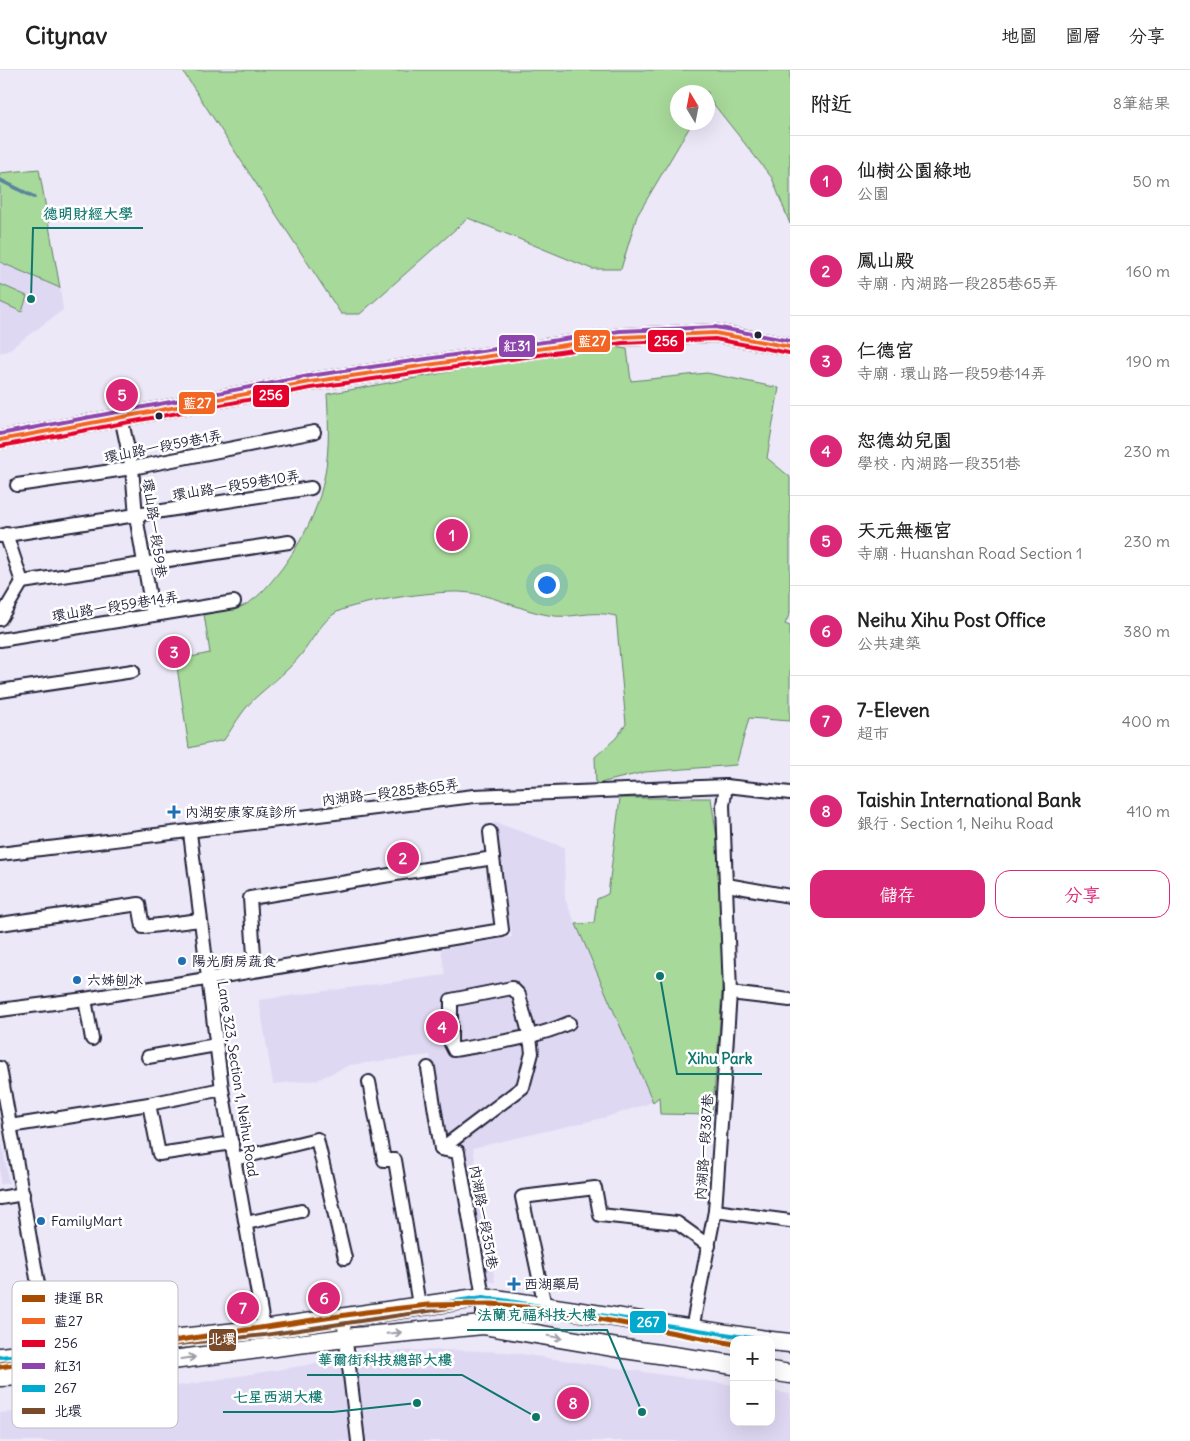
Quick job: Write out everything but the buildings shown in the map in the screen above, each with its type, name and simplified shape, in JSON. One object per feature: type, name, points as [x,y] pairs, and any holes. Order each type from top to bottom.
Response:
[{"type":"main road","points":[[178,1339],[264,1329],[483,1296],[739,1336]]},
{"type":"main road","points":[[178,1359],[345,1338],[483,1325],[730,1364]]},
{"type":"main road","points":[[775,1341],[790,1343]]},
{"type":"main road","points":[[775,1372],[790,1374]]},
{"type":"street","points":[[0,440],[310,382],[621,336],[715,333],[790,347]]},
{"type":"street","name":"環山路一段59巷","points":[[122,416],[132,468],[136,516],[153,614]]},
{"type":"street","name":"環山路一段59巷1弄","points":[[17,485],[132,468],[314,432]]},
{"type":"street","name":"環山路一段59巷10弄","points":[[3,535],[311,488]]},
{"type":"street","points":[[3,535],[22,582]]},
{"type":"street","points":[[22,582],[290,542]]},
{"type":"street","points":[[0,619],[22,582]]},
{"type":"street","name":"環山路一段59巷14弄","points":[[0,640],[234,602]]},
{"type":"street","points":[[0,691],[133,670]]},
{"type":"street","name":"內湖路一段285巷65弄","points":[[0,854],[190,833],[474,796],[726,786],[790,793]]},
{"type":"street","name":"內湖路一段387巷","points":[[692,1329],[714,1211],[730,993],[723,805],[726,786]]},
{"type":"street","points":[[0,1010],[85,999],[255,969],[502,930],[490,832]]},
{"type":"street","name":"Lane 323, Section 1, Neihu Road","points":[[190,833],[222,1089],[264,1329]]},
{"type":"street","points":[[255,969],[250,898],[493,858]]},
{"type":"street","points":[[727,885],[790,896]]},
{"type":"street","points":[[0,924],[139,904],[143,928],[200,920]]},
{"type":"street","points":[[428,1068],[441,1149],[523,1087],[532,1052],[530,1037],[519,996],[512,988],[451,1000],[451,1044],[454,1050],[530,1037],[544,1034],[569,1023]]},
{"type":"street","points":[[730,993],[790,1000]]},
{"type":"street","points":[[85,999],[92,1039]]},
{"type":"street","points":[[148,1057],[216,1044]]},
{"type":"street","points":[[0,1068],[38,1281]]},
{"type":"street","points":[[369,1082],[384,1160],[395,1160],[419,1305]]},
{"type":"street","points":[[10,1126],[149,1104],[222,1089]]},
{"type":"street","points":[[149,1104],[159,1154],[232,1143]]},
{"type":"street","points":[[235,1159],[317,1139],[345,1258]]},
{"type":"street","name":"內湖路一段351巷","points":[[441,1149],[458,1152],[483,1296],[483,1325]]},
{"type":"street","points":[[545,1306],[522,1197],[595,1188],[600,1215],[677,1223],[709,1246]]},
{"type":"street","points":[[0,1198],[23,1194]]},
{"type":"street","points":[[246,1223],[301,1211]]},
{"type":"street","points":[[714,1211],[790,1221]]},
{"type":"street","points":[[343,1317],[358,1441]]},
{"type":"shaded area","points":[[0,262],[60,288],[63,310],[7,351],[0,353]]},
{"type":"shaded area","points":[[494,822],[564,847],[565,899],[653,1102],[607,1117],[473,1148],[495,1282],[474,1281],[454,1146],[446,1143],[430,1055],[350,1065],[317,1080],[273,1084],[259,1000],[445,975],[441,949],[512,937]]},
{"type":"shaded area","points":[[0,1131],[9,1183],[0,1184]]},
{"type":"shaded area","points":[[454,1350],[507,1352],[730,1384],[730,1426],[775,1426],[775,1392],[790,1394],[790,1441],[0,1441],[0,1413],[12,1412],[12,1428],[178,1428],[178,1386],[392,1351]]},
{"type":"green space","points":[[182,70],[790,70],[790,224],[772,178],[715,106],[715,85],[670,85],[670,130],[688,130],[637,216],[621,269],[592,269],[468,218],[360,314],[341,314]]},
{"type":"green space","points":[[39,169],[60,288],[0,262],[0,173]]},
{"type":"green space","points":[[0,284],[27,296],[22,312],[0,302]]},
{"type":"green space","points":[[599,345],[627,349],[631,381],[707,373],[779,388],[767,458],[790,477],[790,613],[785,624],[790,626],[790,721],[749,718],[736,765],[645,772],[596,784],[595,757],[616,738],[626,724],[616,616],[607,614],[548,615],[483,595],[448,592],[415,595],[362,604],[337,612],[326,620],[295,662],[249,704],[224,740],[189,748],[176,660],[210,653],[204,614],[236,609],[250,602],[270,583],[297,546],[317,505],[323,485],[328,443],[327,394]]},
{"type":"green space","points":[[620,798],[711,798],[721,872],[724,940],[722,999],[712,1115],[660,1114],[659,1097],[653,1102],[576,924],[594,923],[597,899],[608,894]]},
{"type":"waterway","points":[[0,180],[34,197]]},
{"type":"metro line","name":"BR","points":[[178,1340],[366,1312],[428,1305],[492,1304],[546,1309],[730,1343]]},
{"type":"metro line","name":"BR","points":[[0,1367],[12,1365]]},
{"type":"transit line","name":"紅31","points":[[0,434],[309,376],[620,331],[715,327],[790,341]]},
{"type":"transit line","name":"藍27","points":[[0,440],[310,382],[621,337],[715,333],[790,347]]},
{"type":"transit line","name":"256","points":[[1,446],[311,388],[622,343],[715,339],[789,353]]},
{"type":"transit line","name":"267","points":[[178,1338],[264,1329],[483,1297],[738,1336]]},
{"type":"transit line","name":"北環","points":[[178,1344],[265,1335],[483,1303],[730,1340]]},
{"type":"transit line","name":"267","points":[[0,1357],[12,1356]]},
{"type":"transit line","name":"北環","points":[[1,1363],[12,1362]]},
{"type":"place","name":"德明財經大學","points":[[31,299]]},
{"type":"place","name":"天元無極宮","points":[[122,395]]},
{"type":"place","name":"仙樹公園綠地","points":[[452,535]]},
{"type":"place","name":"仁德宮","points":[[174,652]]},
{"type":"place","name":"內湖安康家庭診所","points":[[174,812]]},
{"type":"place","name":"鳳山殿","points":[[403,858]]},
{"type":"place","name":"陽光廚房蔬食","points":[[182,961]]},
{"type":"place","name":"Xihu Park","points":[[660,976]]},
{"type":"place","name":"六姊刨冰","points":[[77,980]]},
{"type":"place","name":"恕德幼兒園","points":[[442,1027]]},
{"type":"place","name":"FamilyMart","points":[[41,1221]]},
{"type":"place","name":"西湖藥局","points":[[514,1284]]},
{"type":"place","name":"Neihu Xihu Post Office","points":[[324,1298]]},
{"type":"place","name":"7-Eleven","points":[[243,1308]]},
{"type":"place","name":"七星西湖大樓","points":[[417,1403]]},
{"type":"place","name":"Taishin International Bank","points":[[573,1403]]},
{"type":"place","name":"法蘭克福科技大樓","points":[[642,1412]]},
{"type":"place","name":"華爾街科技總部大樓","points":[[536,1417]]}]
